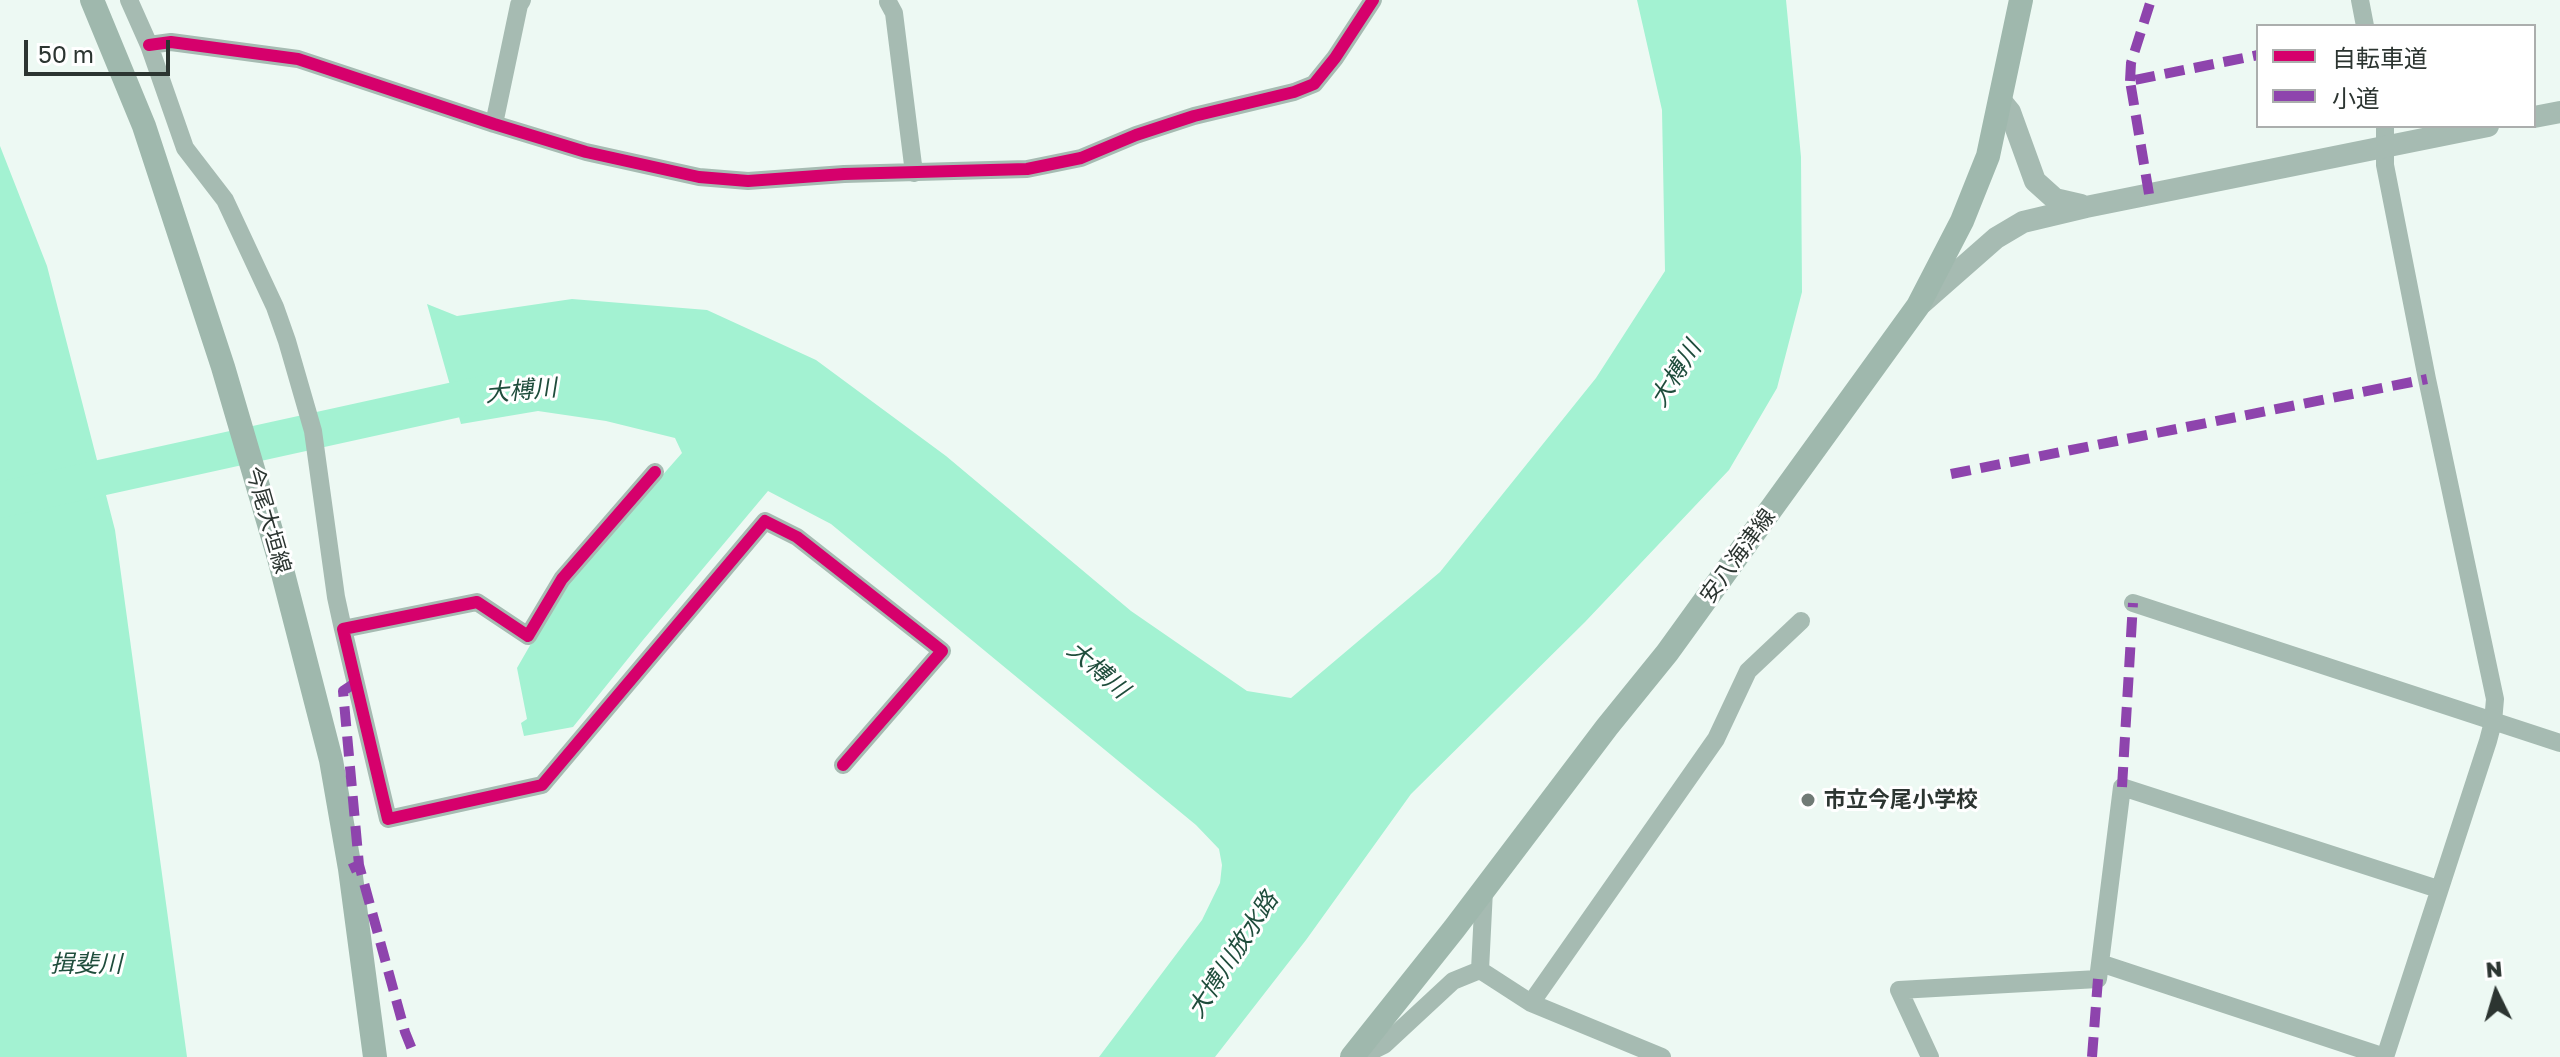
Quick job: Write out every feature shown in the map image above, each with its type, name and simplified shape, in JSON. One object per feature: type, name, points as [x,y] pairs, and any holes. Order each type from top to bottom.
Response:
[{"type":"main road","name":"今尾大垣線","points":[[92,0],[144,126],[223,367],[279,558],[331,760],[350,869],[375,1057]]},
{"type":"main road","name":"安八海津線","points":[[1352,1057],[1667,653],[1918,306],[1962,221],[1988,156],[2021,0]]},
{"type":"street","points":[[129,0],[149,45],[185,148],[225,200],[275,307],[287,341],[313,431],[343,629],[388,819],[542,785],[765,521],[797,537],[942,651],[843,765]]},
{"type":"street","points":[[494,124],[522,0]]},
{"type":"street","points":[[149,45],[171,42],[298,59],[586,152],[699,177],[748,181],[1027,169],[1081,158],[1194,116],[1294,92],[1314,84],[1373,0]]},
{"type":"street","points":[[2360,0],[2365,24]]},
{"type":"street","points":[[884,1],[894,13],[914,173]]},
{"type":"street","points":[[2001,101],[2010,112],[2035,181],[2055,199],[2086,207]]},
{"type":"street","points":[[2536,117],[2560,112]]},
{"type":"street","points":[[1918,306],[1996,238],[2023,222],[2386,136],[2468,128]]},
{"type":"street","points":[[2100,963],[2385,1057],[2493,722],[2495,699],[2385,165],[2386,136]]},
{"type":"street","points":[[343,629],[477,602],[528,636],[562,579],[655,472]]},
{"type":"street","points":[[2133,603],[2560,743]]},
{"type":"street","points":[[1531,1003],[1716,739],[1748,671],[1801,621]]},
{"type":"street","points":[[1930,1057],[1899,990],[2098,979],[2122,787],[2438,889]]},
{"type":"street","points":[[1480,970],[1484,890]]},
{"type":"street","points":[[1480,970],[1531,1003],[1641,1053],[1662,1057]]},
{"type":"street","points":[[1359,1057],[1384,1045],[1453,981],[1480,970]]},
{"type":"water","name":"大博川放水路","points":[[1637,0],[1786,0],[1801,157],[1802,292],[1777,388],[1729,470],[1585,622],[1411,794],[1306,940],[1215,1057],[1099,1057],[1202,920],[1220,883],[1222,865],[1219,849],[1196,825],[831,524],[768,491],[573,727],[524,736],[521,723],[527,719],[517,668],[563,588],[682,453],[675,438],[606,421],[538,411],[461,424],[427,304],[457,316],[572,299],[707,310],[816,360],[946,456],[1131,611],[1247,691],[1291,698],[1440,572],[1596,378],[1665,271],[1662,110]]},
{"type":"water","name":"揖斐川","points":[[0,146],[47,266],[115,530],[187,1057],[0,1057]]},
{"type":"waterway","name":"大榑川","points":[[0,500],[500,390]]},
{"type":"marked path","points":[[2130,81],[2131,63],[2151,0]]},
{"type":"marked path","points":[[2149,194],[2130,81],[2256,55]]},
{"type":"marked path","points":[[1951,474],[2427,379]]},
{"type":"marked path","points":[[2122,787],[2133,603]]},
{"type":"marked path","points":[[355,683],[343,691],[359,865]]},
{"type":"marked path","points":[[350,869],[359,865],[405,1032],[415,1057]]},
{"type":"marked path","points":[[2092,1057],[2098,979]]},
{"type":"cycle path","points":[[149,45],[171,42],[298,59],[586,152],[699,177],[748,181],[844,174],[1027,169],[1081,158],[1194,116],[1294,92],[1314,84],[1373,0]]},
{"type":"cycle path","points":[[655,472],[562,579],[528,636],[477,602],[343,629],[388,819],[542,785],[765,521],[797,537],[942,651],[843,765]]},
{"type":"place","name":"市立今尾小学校","points":[[1808,800]]}]
